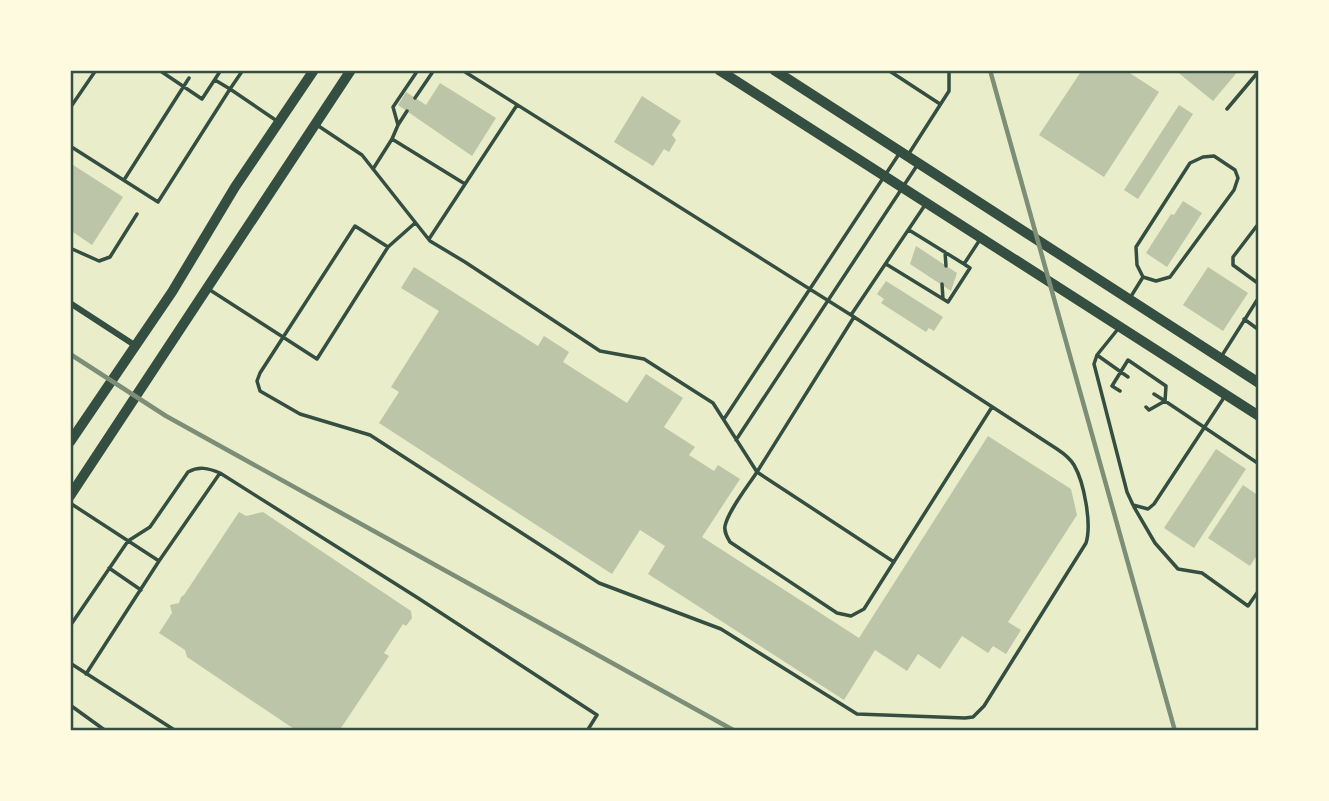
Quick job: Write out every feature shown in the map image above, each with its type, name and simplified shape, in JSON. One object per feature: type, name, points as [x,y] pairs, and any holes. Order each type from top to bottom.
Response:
[{"type":"main road","points":[[70,442],[314,70]]},
{"type":"main road","points":[[70,496],[351,70]]},
{"type":"main road","points":[[719,70],[1259,416]]},
{"type":"main road","points":[[774,70],[1259,383]]},
{"type":"street","points":[[70,303],[135,346]]},
{"type":"lane","points":[[70,108],[96,70]]},
{"type":"lane","points":[[162,71],[202,99],[221,70]]},
{"type":"lane","points":[[70,146],[158,202],[243,70]]},
{"type":"lane","points":[[398,125],[393,107],[418,70]]},
{"type":"lane","points":[[415,98],[434,70]]},
{"type":"lane","points":[[388,247],[355,226],[257,381],[260,391],[300,414],[370,435],[599,583],[721,629],[846,708],[866,716],[965,718],[979,713],[1086,543],[1089,526],[1081,483],[1074,465],[1057,449],[827,300],[462,70]]},
{"type":"lane","points":[[888,70],[940,104]]},
{"type":"lane","points":[[723,419],[886,176],[949,91],[949,70]]},
{"type":"lane","points":[[1227,110],[1259,71]]},
{"type":"lane","points":[[124,180],[189,78]]},
{"type":"lane","points":[[215,80],[279,122]]},
{"type":"lane","points":[[429,239],[517,105]]},
{"type":"lane","points":[[373,169],[407,111]]},
{"type":"lane","points":[[316,123],[362,155],[429,239],[600,351],[644,359],[713,403],[757,472],[894,562]]},
{"type":"lane","points":[[392,139],[465,184]]},
{"type":"lane","points":[[1214,156],[1235,170],[1238,178],[1234,190],[1170,277],[1156,281],[1143,277],[1137,265],[1136,247],[1190,163],[1203,157],[1214,156]]},
{"type":"lane","points":[[736,440],[918,164]]},
{"type":"lane","points":[[926,203],[852,316],[729,517],[725,527],[726,536],[730,542],[836,613],[851,616],[864,609],[992,407]]},
{"type":"lane","points":[[70,248],[99,261],[110,257],[137,214]]},
{"type":"lane","points":[[208,288],[317,359],[388,247],[415,223]]},
{"type":"lane","points":[[1259,223],[1233,257],[1233,265],[1259,284]]},
{"type":"lane","points":[[886,264],[947,302],[970,268],[909,230]]},
{"type":"lane","points":[[964,264],[982,238]]},
{"type":"lane","points":[[945,253],[946,266]]},
{"type":"lane","points":[[1129,299],[1143,277]]},
{"type":"lane","points":[[942,284],[943,299]]},
{"type":"lane","points":[[1220,358],[1259,297]]},
{"type":"lane","points":[[1244,319],[1259,330]]},
{"type":"lane","points":[[1119,327],[1097,355],[1094,364],[1127,492],[1133,505],[1155,543],[1178,569],[1202,573],[1248,606],[1259,590]]},
{"type":"lane","points":[[1097,355],[1129,377]]},
{"type":"lane","points":[[1119,391],[1112,386],[1128,360],[1166,386],[1165,401]]},
{"type":"lane","points":[[1154,394],[1259,464]]},
{"type":"lane","points":[[1133,505],[1148,509],[1154,505],[1226,395]]},
{"type":"lane","points":[[1146,407],[1149,410],[1165,401]]},
{"type":"lane","points":[[70,626],[128,541],[150,527],[188,472],[207,468],[220,473],[440,612],[597,715],[587,731]]},
{"type":"lane","points":[[86,674],[220,473]]},
{"type":"lane","points":[[70,503],[159,561]]},
{"type":"lane","points":[[109,568],[141,590]]},
{"type":"lane","points":[[70,663],[176,731]]},
{"type":"lane","points":[[70,705],[106,731]]},
{"type":"building","points":[[1082,70],[1125,70],[1159,92],[1104,177],[1039,135]]},
{"type":"building","points":[[1175,70],[1239,70],[1213,101]]},
{"type":"building","points":[[440,83],[496,118],[472,156],[398,105],[406,92],[426,105]]},
{"type":"building","points":[[642,96],[681,121],[672,135],[676,140],[669,152],[664,149],[653,166],[614,142]]},
{"type":"building","points":[[1179,105],[1193,114],[1138,199],[1124,190]]},
{"type":"building","points":[[70,163],[123,197],[92,245],[70,230]]},
{"type":"building","points":[[1183,201],[1202,213],[1167,267],[1146,253],[1171,214],[1174,215]]},
{"type":"building","points":[[916,246],[957,273],[951,291],[910,264]]},
{"type":"building","points":[[414,267],[538,346],[544,336],[569,352],[563,362],[627,403],[646,374],[683,398],[664,427],[695,447],[689,455],[714,471],[718,465],[740,479],[702,537],[859,638],[988,436],[1071,489],[1077,515],[1008,622],[1021,630],[1006,654],[993,646],[988,653],[962,636],[940,669],[918,654],[907,671],[875,650],[844,700],[648,574],[665,546],[640,530],[612,574],[379,423],[399,392],[391,387],[439,311],[401,288]]},
{"type":"building","points":[[1208,267],[1248,293],[1223,331],[1183,305]]},
{"type":"building","points":[[886,281],[943,317],[934,331],[929,328],[926,332],[881,303],[884,299],[877,294]]},
{"type":"building","points":[[1216,449],[1246,469],[1194,548],[1164,528]]},
{"type":"building","points":[[1243,485],[1259,496],[1259,552],[1250,566],[1208,538]]},
{"type":"building","points":[[239,512],[246,516],[263,512],[411,611],[412,618],[406,626],[403,624],[384,653],[389,656],[339,731],[297,731],[187,657],[185,650],[159,633],[172,613],[170,605],[179,603]]},
{"type":"railway","points":[[990,70],[1175,731]]},
{"type":"railway","points":[[70,354],[166,416],[735,731]]}]
